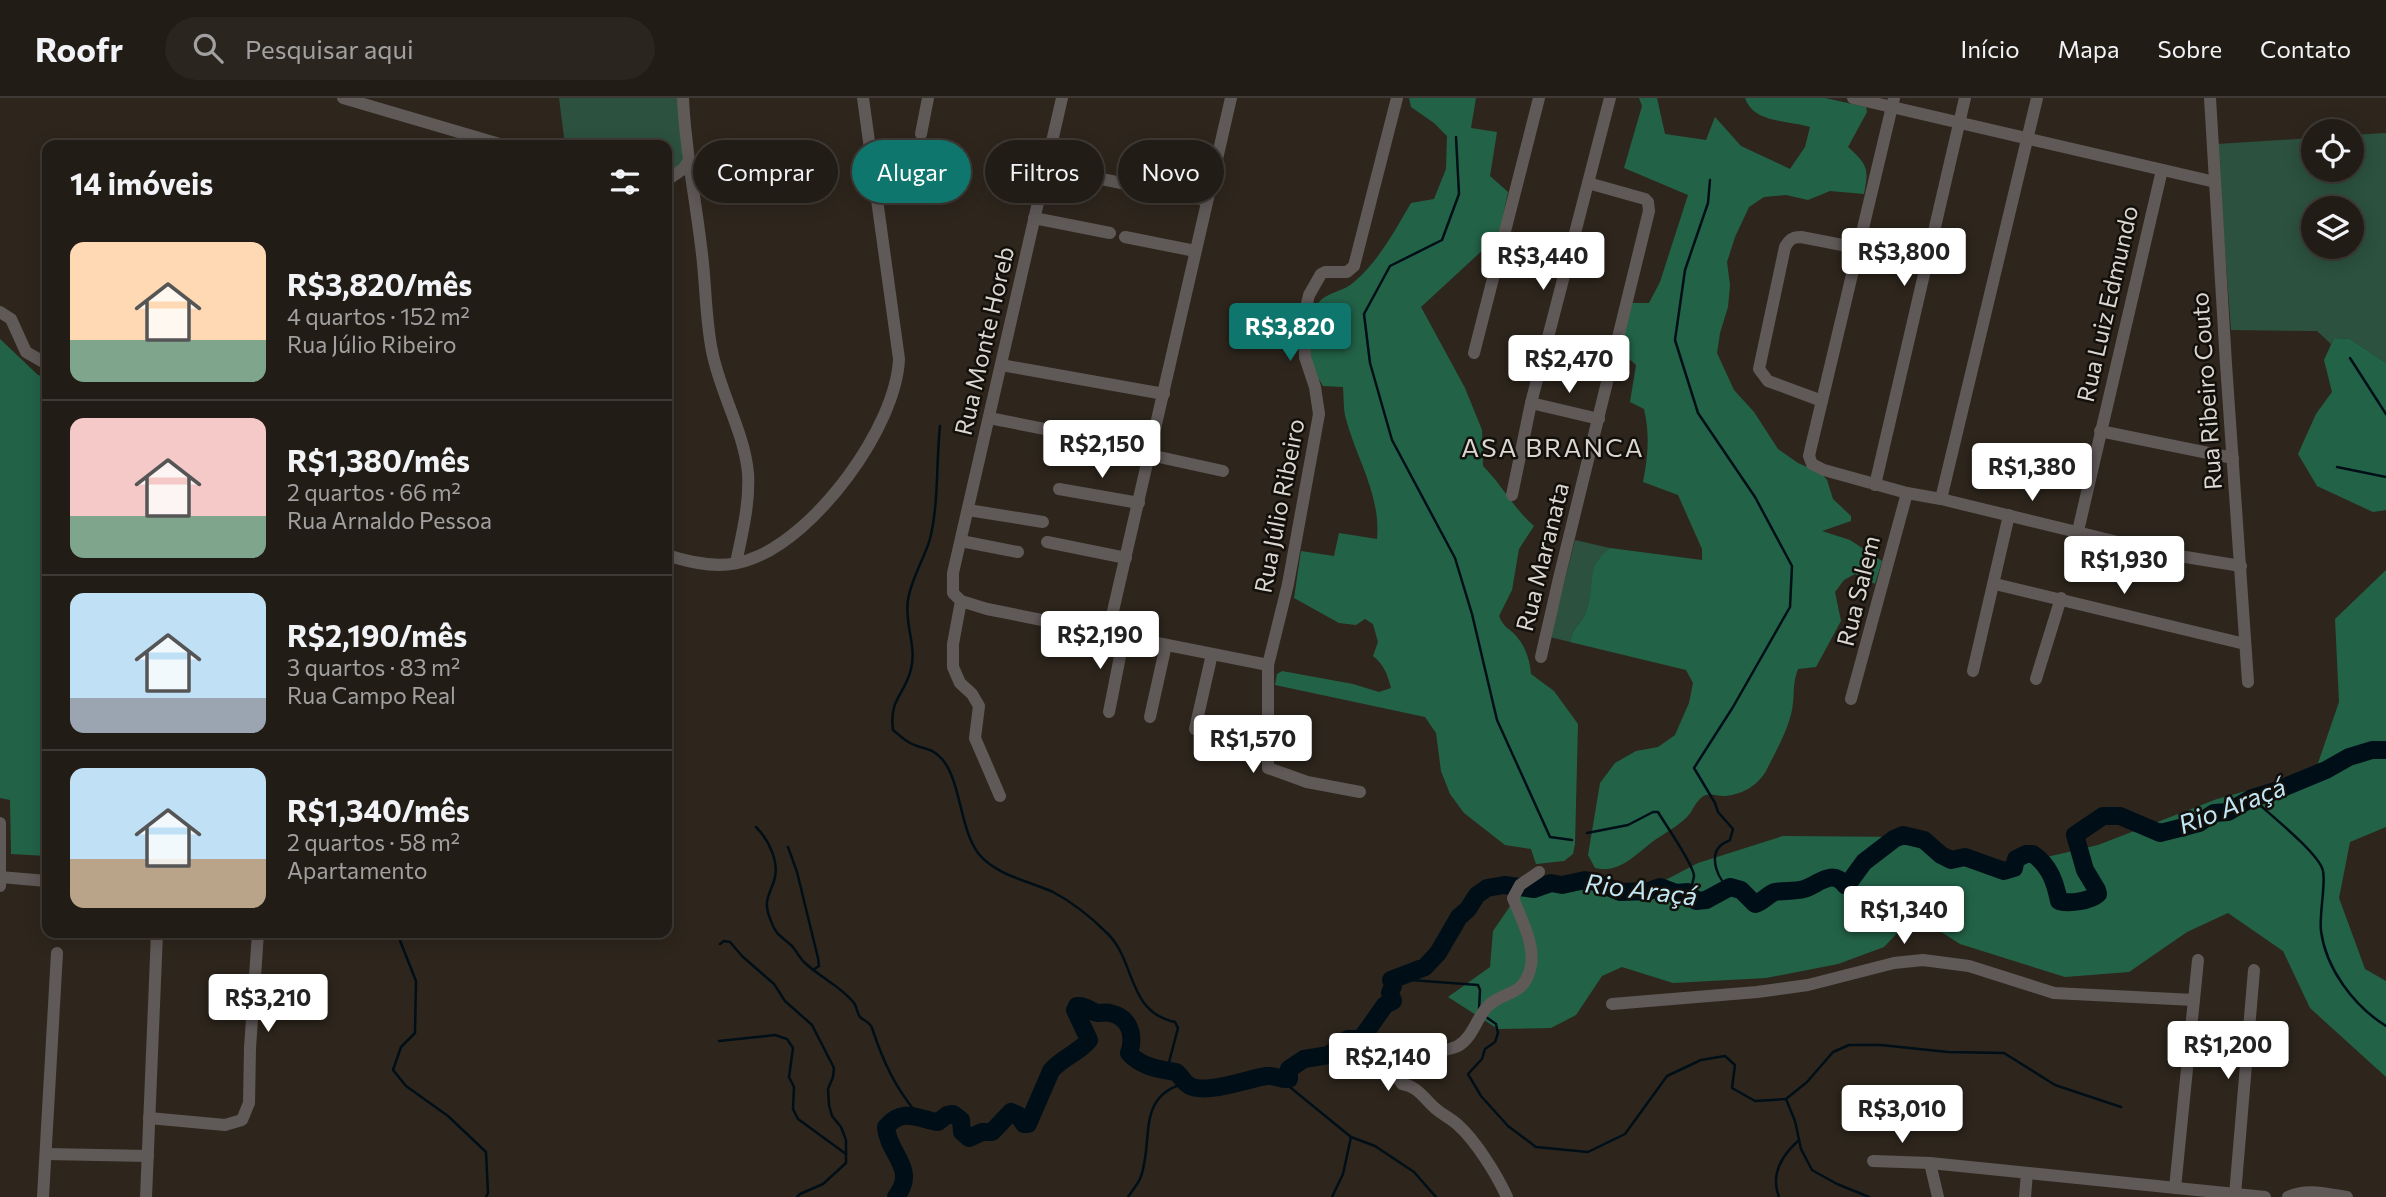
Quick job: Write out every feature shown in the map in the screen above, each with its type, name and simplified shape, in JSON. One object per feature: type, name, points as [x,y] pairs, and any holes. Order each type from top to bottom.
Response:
[{"type":"street","points":[[343,98],[486,140]]},
{"type":"street","points":[[683,98],[688,162],[702,249],[712,350],[747,470],[745,515],[736,563]]},
{"type":"street","points":[[672,557],[711,565],[736,563],[752,559],[790,536],[840,489],[875,432],[896,382],[899,369],[898,347],[863,98]]},
{"type":"street","points":[[921,134],[929,98]]},
{"type":"street","name":"Rua Monte Horeb","points":[[1052,140],[1062,98]]},
{"type":"street","points":[[1221,140],[1231,98]]},
{"type":"street","name":"Rua Júlio Ribeiro","points":[[1268,665],[1290,572],[1319,414],[1315,387],[1305,358],[1304,332],[1309,295],[1321,274],[1347,272],[1354,266],[1397,98]]},
{"type":"street","points":[[1474,353],[1539,98]]},
{"type":"street","points":[[1512,495],[1531,403],[1610,98]]},
{"type":"street","points":[[1853,98],[1893,102],[1959,124],[2215,182]]},
{"type":"street","points":[[1875,485],[1965,98]]},
{"type":"street","points":[[1941,499],[2037,98]]},
{"type":"street","name":"Rua Ribeiro Couto","points":[[2210,98],[2248,682]]},
{"type":"street","points":[[1893,102],[1811,447],[1809,456],[1812,464],[1824,470],[1906,493],[2078,531],[2167,554],[2241,566]]},
{"type":"street","points":[[672,177],[688,162]]},
{"type":"street","name":"Rua Luiz Edmundo","points":[[2078,531],[2162,170]]},
{"type":"street","name":"Rua Maranata","points":[[1541,657],[1649,206],[1645,199],[1640,197],[1588,183]]},
{"type":"street","name":"Rua Monte Horeb","points":[[1000,796],[975,738],[979,706],[972,694],[960,683],[953,667],[957,597],[951,582],[1038,203]]},
{"type":"street","points":[[1108,633],[1206,203]]},
{"type":"street","points":[[1034,218],[1110,233]]},
{"type":"street","points":[[1125,237],[1195,251]]},
{"type":"street","points":[[1822,401],[1768,381],[1759,369],[1785,247],[1789,240],[1801,237],[1858,248]]},
{"type":"street","points":[[0,312],[11,319],[26,352],[42,361]]},
{"type":"street","points":[[1001,365],[1164,394]]},
{"type":"street","points":[[1531,403],[1599,419]]},
{"type":"street","points":[[989,418],[1151,452],[1223,471]]},
{"type":"street","points":[[2100,430],[2233,458]]},
{"type":"street","points":[[1059,489],[1139,503]]},
{"type":"street","name":"Rua Salem","points":[[1851,699],[1906,493]]},
{"type":"street","points":[[968,510],[1042,522]]},
{"type":"street","points":[[1973,671],[2009,515]]},
{"type":"street","points":[[961,541],[1018,552]]},
{"type":"street","points":[[1047,542],[1126,558]]},
{"type":"street","points":[[1995,584],[2245,643]]},
{"type":"street","points":[[957,597],[987,609],[1268,665],[1268,768],[1307,782],[1360,792]]},
{"type":"street","points":[[2036,679],[2061,598]]},
{"type":"street","points":[[1109,712],[1124,636]]},
{"type":"street","points":[[1150,717],[1166,645]]},
{"type":"street","points":[[1195,729],[1212,654]]},
{"type":"street","points":[[0,823],[0,886]]},
{"type":"street","points":[[1507,1197],[1495,1173],[1467,1133],[1437,1110],[1425,1096],[1407,1084],[1402,1084],[1397,1077],[1398,1072],[1410,1059],[1463,1042],[1496,1000],[1512,995],[1527,980],[1531,953],[1513,898],[1517,889],[1539,872]]},
{"type":"street","points":[[1,877],[42,881]]},
{"type":"street","points":[[146,1197],[157,938]]},
{"type":"street","points":[[149,1118],[225,1125],[237,1123],[244,1118],[251,1091],[250,1048],[258,938]]},
{"type":"street","points":[[43,1197],[57,953]]},
{"type":"street","points":[[1612,1004],[1795,987],[1923,960],[1969,966],[2054,993],[2194,1000]]},
{"type":"street","points":[[2175,1188],[2198,960]]},
{"type":"street","points":[[2235,1195],[2254,970]]},
{"type":"street","points":[[47,1154],[148,1156]]},
{"type":"street","points":[[1873,1161],[1930,1163],[2027,1173],[2156,1192],[2175,1188],[2265,1197]]},
{"type":"street","points":[[1930,1163],[1938,1197]]},
{"type":"street","points":[[2025,1197],[2027,1173]]},
{"type":"street","points":[[2288,1197],[2302,1191],[2310,1191],[2347,1197]]},
{"type":"green space","points":[[559,98],[678,98],[683,161],[672,172],[672,140],[564,140]]},
{"type":"green space","points":[[1409,98],[1476,98],[1471,128],[1497,132],[1490,176],[1508,192],[1499,235],[1421,307],[1465,388],[1482,430],[1483,466],[1534,526],[1519,549],[1512,590],[1499,616],[1523,645],[1531,674],[1554,691],[1578,724],[1575,844],[1573,854],[1564,861],[1536,864],[1531,849],[1505,845],[1464,813],[1450,794],[1441,771],[1436,733],[1425,717],[1275,685],[1277,674],[1282,671],[1353,684],[1379,692],[1391,688],[1383,666],[1373,656],[1378,642],[1373,624],[1365,619],[1356,625],[1339,623],[1294,598],[1301,551],[1334,556],[1339,533],[1377,539],[1372,493],[1346,419],[1343,387],[1323,386],[1310,362],[1308,337],[1311,317],[1319,302],[1351,285],[1363,274],[1386,245],[1411,203],[1434,199],[1446,169],[1447,136],[1411,107]]},
{"type":"green space","points":[[1639,98],[1657,98],[1665,134],[1706,140],[1715,117],[1741,146],[1790,169],[1805,147],[1810,127],[1764,117],[1756,113],[1745,98],[1825,98],[1866,107],[1867,112],[1848,147],[1860,158],[1865,168],[1864,194],[1830,191],[1808,200],[1786,195],[1764,197],[1749,207],[1727,262],[1730,285],[1728,307],[1717,353],[1734,390],[1754,412],[1778,449],[1798,463],[1821,473],[1827,480],[1833,499],[1851,516],[1851,521],[1822,531],[1850,540],[1882,561],[1875,584],[1855,574],[1844,580],[1835,592],[1841,621],[1816,667],[1798,669],[1788,725],[1759,780],[1737,794],[1702,797],[1679,824],[1626,862],[1604,869],[1595,868],[1588,855],[1600,783],[1615,763],[1636,751],[1658,747],[1675,735],[1689,703],[1693,683],[1686,670],[1570,642],[1588,605],[1596,563],[1610,548],[1702,560],[1702,549],[1678,495],[1643,482],[1648,446],[1646,418],[1644,409],[1630,402],[1636,365],[1620,351],[1631,303],[1649,303],[1660,282],[1688,195],[1624,168],[1642,106]]},
{"type":"green space","points":[[2386,133],[2386,363],[2350,339],[2334,338],[2331,344],[2317,331],[2231,330],[2217,144],[2301,139],[2301,182],[2364,182],[2364,134]]},
{"type":"green space","points":[[2334,338],[2350,339],[2386,363],[2386,510],[2373,512],[2317,486],[2298,454],[2316,414],[2332,392],[2324,360]]},
{"type":"green space","points":[[0,339],[42,376],[42,856],[11,854],[10,800],[0,798]]},
{"type":"green space","points":[[1575,540],[1610,548],[1597,563],[1588,605],[1570,642],[1550,637]]},
{"type":"green space","points":[[2386,570],[2386,827],[2350,842],[2339,898],[2365,969],[2386,981],[2386,1077],[2310,1008],[2283,951],[2228,913],[2187,932],[2129,972],[2065,977],[1960,944],[1935,928],[1903,927],[1884,947],[1838,964],[1766,978],[1673,983],[1622,967],[1602,976],[1576,1015],[1551,1028],[1498,1029],[1448,997],[1490,967],[1493,931],[1517,896],[1580,877],[1652,887],[1698,863],[1783,836],[1908,837],[1991,870],[2098,845],[2217,799],[2315,772],[2339,702],[2335,619]]},
{"type":"waterway","points":[[1456,137],[1459,194],[1442,240],[1390,266],[1364,314],[1370,363],[1392,440],[1455,558],[1472,614],[1497,720],[1550,837],[1572,840]]},
{"type":"waterway","points":[[1710,180],[1708,203],[1685,270],[1675,340],[1698,413],[1755,497],[1792,566],[1790,607],[1733,707],[1694,768],[1718,812],[1733,829],[1730,840],[1720,846],[1715,856],[1716,869],[1730,887]]},
{"type":"waterway","points":[[2350,358],[2386,414]]},
{"type":"waterway","points":[[940,426],[933,525],[908,600],[912,643],[911,669],[895,703],[893,730],[908,742],[930,750],[942,759],[953,779],[972,842],[985,861],[1003,872],[1061,896],[1095,922],[1117,945],[1134,985],[1148,1008],[1175,1022],[1178,1028],[1167,1070]]},
{"type":"waterway","points":[[2337,467],[2386,477]]},
{"type":"waterway","name":"Rio Araçá","points":[[896,1197],[902,1187],[903,1169],[886,1127],[898,1117],[911,1116],[938,1122],[953,1114],[961,1120],[962,1132],[969,1138],[982,1132],[992,1132],[1011,1112],[1018,1115],[1024,1124],[1028,1124],[1051,1071],[1089,1040],[1075,1010],[1077,1006],[1098,1013],[1117,1015],[1129,1028],[1129,1053],[1134,1058],[1151,1067],[1176,1072],[1187,1084],[1194,1087],[1214,1088],[1267,1076],[1289,1079],[1289,1069],[1304,1059],[1329,1055],[1348,1039],[1361,1039],[1385,1005],[1393,1001],[1390,993],[1393,986],[1391,980],[1425,967],[1438,953],[1459,917],[1477,895],[1487,888],[1504,885],[1534,889],[1551,883],[1562,885],[1585,880],[1620,892],[1649,891],[1660,887],[1676,893],[1688,892],[1696,901],[1706,900],[1730,887],[1741,890],[1755,904],[1775,892],[1804,889],[1825,879],[1835,878],[1845,885],[1848,884],[1864,862],[1903,835],[1924,840],[1951,860],[1965,857],[2004,871],[2014,868],[2016,859],[2033,854],[2051,875],[2059,901],[2080,901],[2098,894],[2085,870],[2075,835],[2103,816],[2120,816],[2160,833],[2199,823],[2214,813],[2228,812],[2252,798],[2326,770],[2349,757],[2372,750],[2386,750]]},
{"type":"waterway","points":[[2252,798],[2303,844],[2320,864],[2324,877],[2321,931],[2329,959],[2353,997],[2386,1026]]},
{"type":"waterway","points":[[1587,833],[1628,825],[1658,812],[1693,871],[1690,893]]},
{"type":"waterway","points":[[756,827],[769,845],[776,867],[767,904],[775,929],[804,962],[854,1003],[860,1017],[871,1026],[896,1085],[919,1116]]},
{"type":"waterway","points":[[788,847],[797,872],[818,958],[819,966],[813,970]]},
{"type":"waterway","points":[[399,938],[416,981],[415,1033],[401,1047],[393,1070],[406,1086],[448,1116],[486,1152],[486,1197]]},
{"type":"waterway","points":[[720,944],[724,941],[730,942],[774,984],[785,1001],[812,1025],[834,1068],[828,1089],[829,1105],[832,1116],[841,1127],[846,1140],[846,1163],[823,1184],[797,1197]]},
{"type":"waterway","points":[[1397,979],[1478,985],[1479,1010]]},
{"type":"waterway","points":[[1486,1017],[1496,1024],[1498,1033],[1495,1042],[1485,1049],[1482,1059],[1468,1074],[1481,1096],[1508,1126],[1536,1147],[1588,1152],[1625,1134],[1667,1076],[1701,1060],[1725,1056],[1735,1065],[1732,1088],[1755,1101],[1786,1099],[1807,1082],[1833,1052],[1849,1045],[2004,1053],[2055,1085],[2121,1107]]},
{"type":"waterway","points":[[719,1041],[775,1035],[787,1039],[793,1048],[789,1077],[794,1087],[793,1109],[798,1119],[846,1154]]},
{"type":"waterway","points":[[1286,1080],[1291,1088],[1351,1137],[1375,1146],[1414,1172],[1436,1197]]},
{"type":"waterway","points":[[1128,1197],[1140,1179],[1144,1165],[1153,1109],[1159,1098],[1170,1089],[1186,1083]]},
{"type":"waterway","points":[[1786,1099],[1795,1121],[1801,1149],[1812,1170],[1869,1197]]},
{"type":"waterway","points":[[1332,1197],[1343,1174],[1351,1137]]},
{"type":"waterway","points":[[1779,1197],[1776,1180],[1779,1166],[1787,1152],[1799,1140]]},
{"type":"district","name":"ASA BRANCA","points":[[1553,448]]}]
